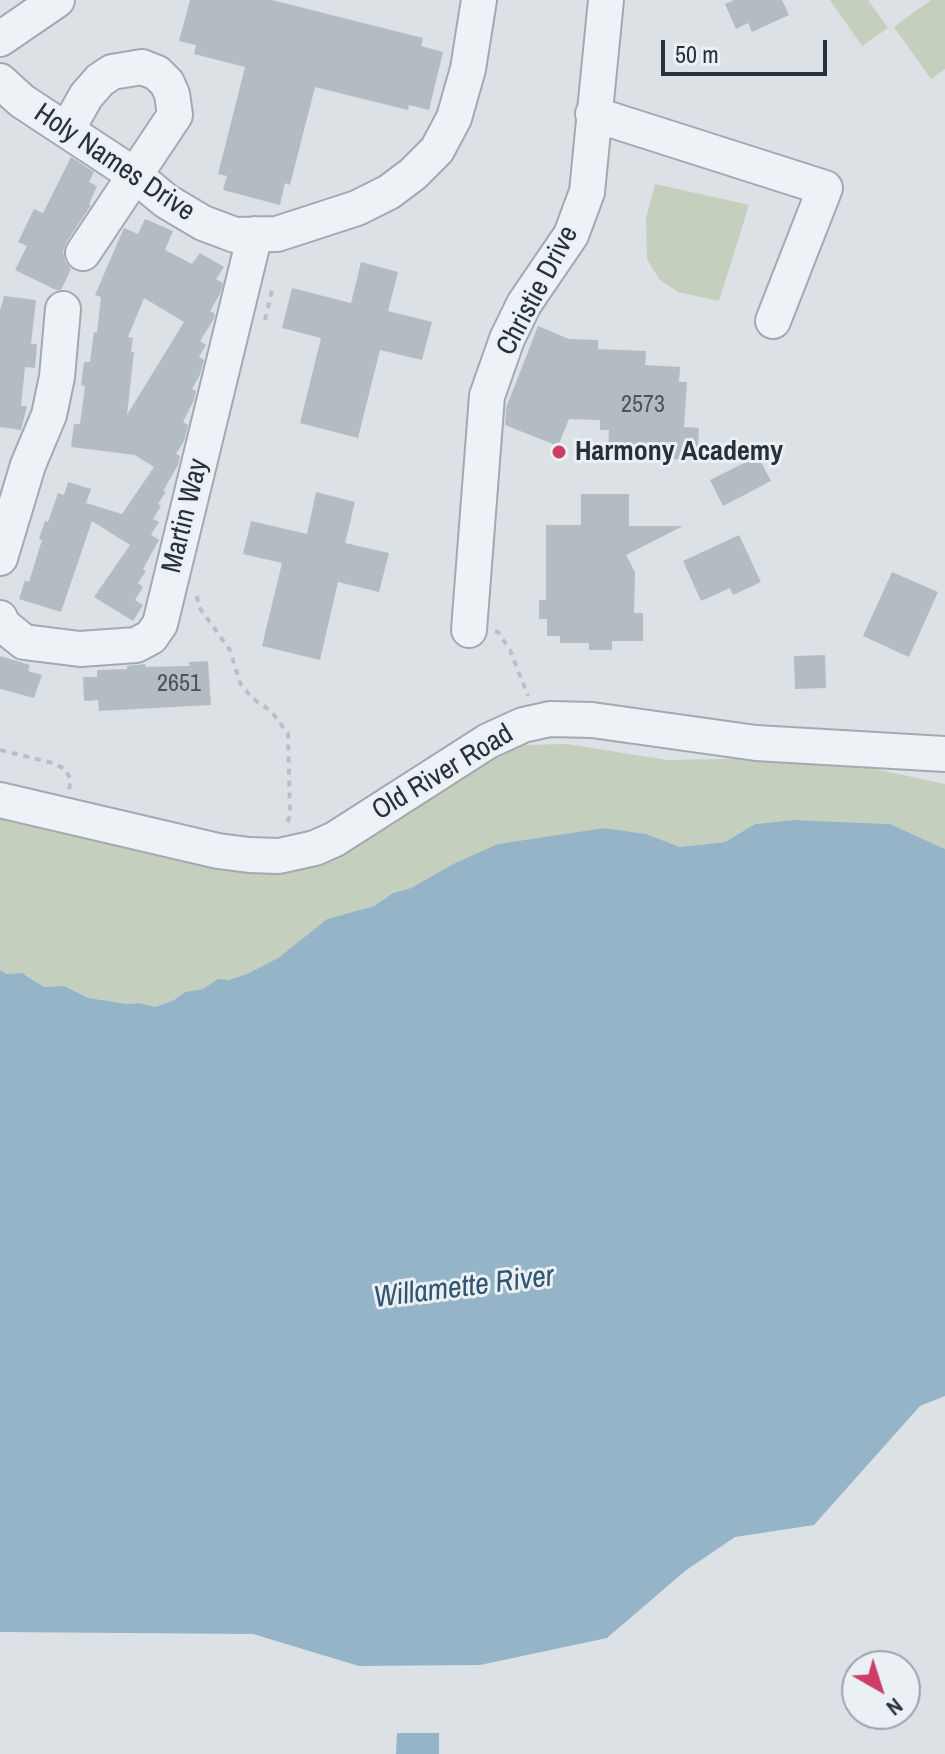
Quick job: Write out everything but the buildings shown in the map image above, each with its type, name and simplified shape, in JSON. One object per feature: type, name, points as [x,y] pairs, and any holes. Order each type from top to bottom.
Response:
[{"type":"street","points":[[0,39],[57,0]]},
{"type":"street","name":"Holy Names Drive","points":[[0,81],[22,101],[136,176],[166,201],[203,223],[235,235],[277,234],[357,208],[389,192],[437,150],[454,118],[468,69],[479,0]]},
{"type":"street","name":"Christie Drive","points":[[469,630],[487,396],[507,339],[524,304],[571,235],[587,192],[606,0]]},
{"type":"street","points":[[67,130],[86,96],[112,72],[142,67],[157,73],[172,94],[175,115],[83,253]]},
{"type":"street","points":[[593,114],[825,188],[773,321]]},
{"type":"street","name":"Martin Way","points":[[0,618],[3,625],[24,642],[80,649],[136,645],[151,637],[160,624],[255,234]]},
{"type":"street","points":[[0,558],[14,461],[49,415],[57,377],[63,309]]},
{"type":"street","name":"Old River Road","points":[[0,800],[218,851],[279,856],[315,848],[335,839],[488,741],[534,722],[566,718],[592,720],[756,743],[945,754]]},
{"type":"path","points":[[263,327],[275,277]]},
{"type":"path","points":[[196,593],[199,607],[230,650],[240,683],[252,698],[271,711],[288,734],[290,815]]},
{"type":"path","points":[[469,630],[498,632],[526,686],[534,722]]},
{"type":"path","points":[[0,750],[53,763],[65,769],[71,780]]},
{"type":"green space","points":[[830,0],[868,0],[888,28],[862,46]]},
{"type":"green space","points":[[931,0],[945,0],[945,69],[931,79],[894,27]]},
{"type":"green space","points":[[655,184],[749,205],[719,301],[678,292],[659,279],[647,259],[646,218]]},
{"type":"green space","points":[[567,744],[667,760],[772,758],[865,767],[945,784],[945,849],[890,824],[794,820],[755,824],[725,842],[680,847],[646,834],[605,828],[531,841],[453,864],[411,888],[393,893],[374,906],[327,919],[278,958],[247,974],[218,980],[155,1007],[89,998],[64,986],[44,987],[26,975],[7,974],[0,970],[0,807],[253,867],[524,745]]},
{"type":"water","name":"Willamette River","points":[[794,820],[890,824],[945,849],[945,1396],[920,1406],[814,1525],[735,1537],[685,1571],[607,1638],[480,1665],[359,1666],[253,1634],[0,1632],[0,970],[7,974],[22,973],[44,987],[64,986],[89,998],[155,1007],[185,992],[203,989],[218,979],[228,980],[247,974],[278,958],[327,919],[374,906],[393,893],[411,888],[453,864],[498,844],[605,828],[646,834],[680,847],[725,842],[755,824]]},
{"type":"water","points":[[397,1733],[439,1733],[439,1754],[396,1754]]},
{"type":"place","name":"Harmony Academy","points":[[559,452]]}]
